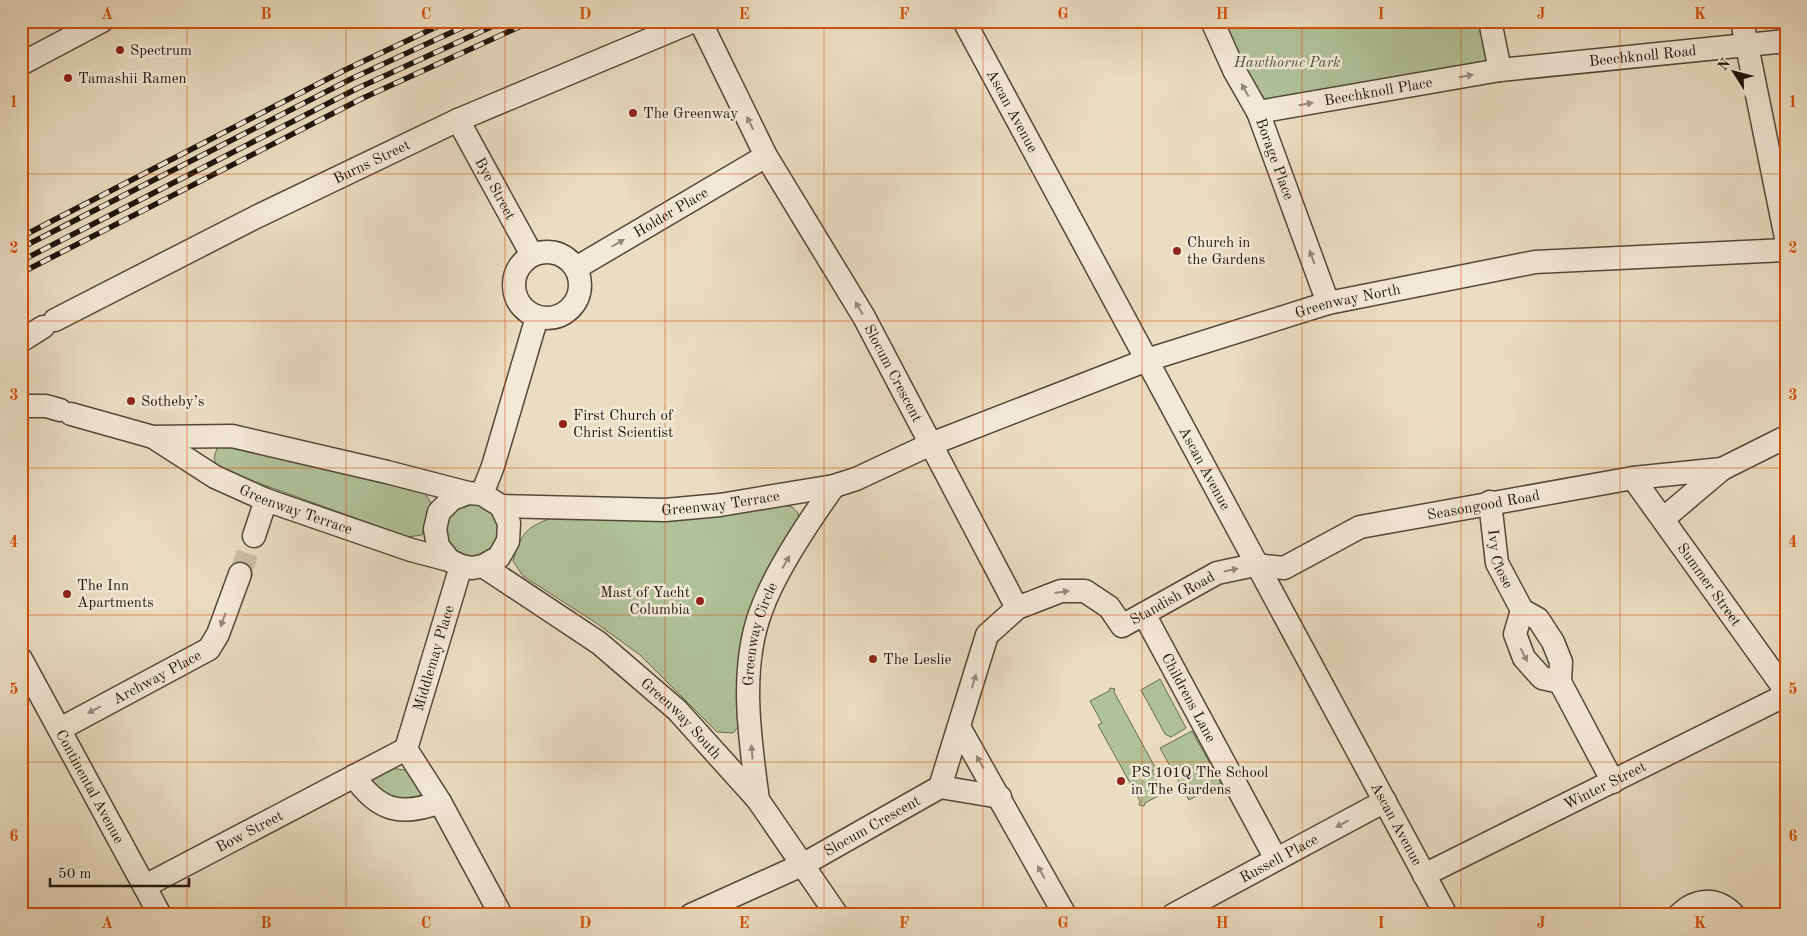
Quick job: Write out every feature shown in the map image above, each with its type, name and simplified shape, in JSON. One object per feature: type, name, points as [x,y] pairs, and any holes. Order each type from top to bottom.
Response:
[{"type":"street","points":[[24,56],[102,21]]},
{"type":"street","name":"Burns Street","points":[[21,341],[49,323],[264,213],[458,120],[694,21]]},
{"type":"street","name":"Slocum Crescent","points":[[700,21],[766,156],[864,317],[1017,608]]},
{"type":"street","name":"Ascan Avenue","points":[[964,21],[1255,565],[1446,915]]},
{"type":"street","name":"Borage Place","points":[[1212,21],[1234,70],[1258,112],[1328,303]]},
{"type":"street","points":[[1490,21],[1500,70]]},
{"type":"street","points":[[1742,21],[1786,238]]},
{"type":"street","name":"Beechknoll Road","points":[[1500,70],[1786,41]]},
{"type":"street","name":"Beechknoll Place","points":[[1258,112],[1500,70]]},
{"type":"street","name":"Bye Street","points":[[458,120],[532,255]]},
{"type":"street","name":"Holder Place","points":[[576,268],[766,156]]},
{"type":"street","name":"Greenway North","points":[[931,444],[1147,360],[1328,303],[1535,262],[1786,250]]},
{"type":"street","points":[[544,252],[556,253],[568,258],[576,268],[580,280],[580,294],[574,306],[563,314],[550,318],[537,317],[524,309],[515,296],[514,280],[520,265],[532,255],[544,252]]},
{"type":"street","points":[[475,494],[494,466],[537,317]]},
{"type":"street","name":"Greenway Terrace","points":[[21,406],[46,406],[153,437],[232,436],[475,494]]},
{"type":"street","name":"Greenway Terrace","points":[[153,437],[215,477],[266,500],[411,550],[464,564]]},
{"type":"street","name":"Seasongood Road","points":[[1663,519],[1722,469],[1786,437]]},
{"type":"street","name":"Greenway Terrace","points":[[501,506],[665,510],[720,505],[834,486],[856,479],[931,444]]},
{"type":"street","name":"Seasongood Road","points":[[1255,565],[1284,568],[1360,527],[1490,502],[1633,478],[1722,469]]},
{"type":"street","name":"Summer Street","points":[[1633,478],[1786,691]]},
{"type":"street","name":"Greenway Circle","points":[[758,800],[753,760],[749,693],[750,661],[755,630],[771,588],[834,486]]},
{"type":"street","points":[[475,494],[501,506],[509,523],[508,541],[499,557],[464,564],[438,546],[435,529],[440,512],[452,499],[475,494]]},
{"type":"street","points":[[254,536],[266,500]]},
{"type":"street","name":"Ivy Close","points":[[1490,502],[1497,563],[1522,610],[1538,619],[1553,642],[1561,662],[1560,682],[1613,782]]},
{"type":"street","name":"Greenway South","points":[[464,564],[599,643],[677,710],[758,800],[804,864],[837,915]]},
{"type":"street","name":"Middlemay Place","points":[[406,749],[464,564]]},
{"type":"street","name":"Standish Road","points":[[1017,608],[1061,590],[1084,591],[1109,607],[1122,626],[1217,573],[1255,565]]},
{"type":"street","name":"Archway Place","points":[[60,729],[208,649],[218,634],[240,574]]},
{"type":"street","points":[[1000,797],[940,787],[988,635],[1017,608]]},
{"type":"street","points":[[1522,610],[1515,634],[1524,658],[1542,678],[1560,682]]},
{"type":"street","name":"Childrens Lane","points":[[1144,614],[1276,859]]},
{"type":"street","name":"Continental Avenue","points":[[21,659],[160,915]]},
{"type":"street","name":"Winter Street","points":[[1424,875],[1786,695]]},
{"type":"street","points":[[960,727],[1065,915]]},
{"type":"street","points":[[406,749],[440,802],[500,915]]},
{"type":"street","name":"Bow Street","points":[[145,886],[406,749]]},
{"type":"street","points":[[354,776],[366,793],[382,805],[395,809],[420,810],[440,802]]},
{"type":"street","name":"Slocum Crescent","points":[[691,915],[804,864],[940,787]]},
{"type":"street","name":"Russell Place","points":[[1185,912],[1276,859],[1385,802]]},
{"type":"street","points":[[1679,915],[1686,907],[1707,901],[1718,903],[1734,915]]},
{"type":"green space","name":"Hawthorne Park","points":[[1220,21],[1484,21],[1488,61],[1262,104]]},
{"type":"green space","points":[[223,446],[425,493],[431,503],[422,535],[408,537],[217,468],[214,458],[217,448]]},
{"type":"green space","points":[[474,500],[498,516],[498,546],[472,560],[448,548],[445,522],[450,513]]},
{"type":"green space","points":[[780,504],[792,507],[798,513],[799,526],[777,558],[742,723],[733,733],[717,732],[640,655],[596,623],[523,576],[513,561],[522,537],[526,532],[537,524],[554,517]]},
{"type":"green space","points":[[1160,679],[1186,728],[1171,737],[1165,734],[1141,690]]},
{"type":"green space","points":[[1110,688],[1115,689],[1114,692],[1156,769],[1152,771],[1164,793],[1145,803],[1144,806],[1139,805],[1140,801],[1098,725],[1102,723],[1090,701],[1109,691]]},
{"type":"green space","points":[[1192,731],[1221,783],[1189,800],[1160,748]]},
{"type":"green space","points":[[383,767],[411,771],[423,790],[417,800],[387,800],[369,781]]},
{"type":"tunnel","points":[[240,574],[254,536]]},
{"type":"railway","points":[[21,237],[347,69],[449,21]]},
{"type":"railway","points":[[21,248],[351,79],[476,21]]},
{"type":"railway","points":[[21,261],[356,89],[504,21]]},
{"type":"railway","points":[[21,273],[361,99],[532,21]]},
{"type":"place","name":"Spectrum","points":[[120,50]]},
{"type":"place","name":"Tamashii Ramen","points":[[68,78]]},
{"type":"place","name":"The Greenway","points":[[633,113]]},
{"type":"place","name":"Church in the Gardens","points":[[1177,251]]},
{"type":"place","name":"Sotheby’s","points":[[131,401]]},
{"type":"place","name":"First Church of Christ Scientist","points":[[563,424]]},
{"type":"place","name":"The Inn Apartments","points":[[67,594]]},
{"type":"place","name":"Mast of Yacht Columbia","points":[[700,601]]},
{"type":"place","name":"The Leslie","points":[[873,659]]},
{"type":"place","name":"PS 101Q The School in The Gardens","points":[[1121,781]]}]
